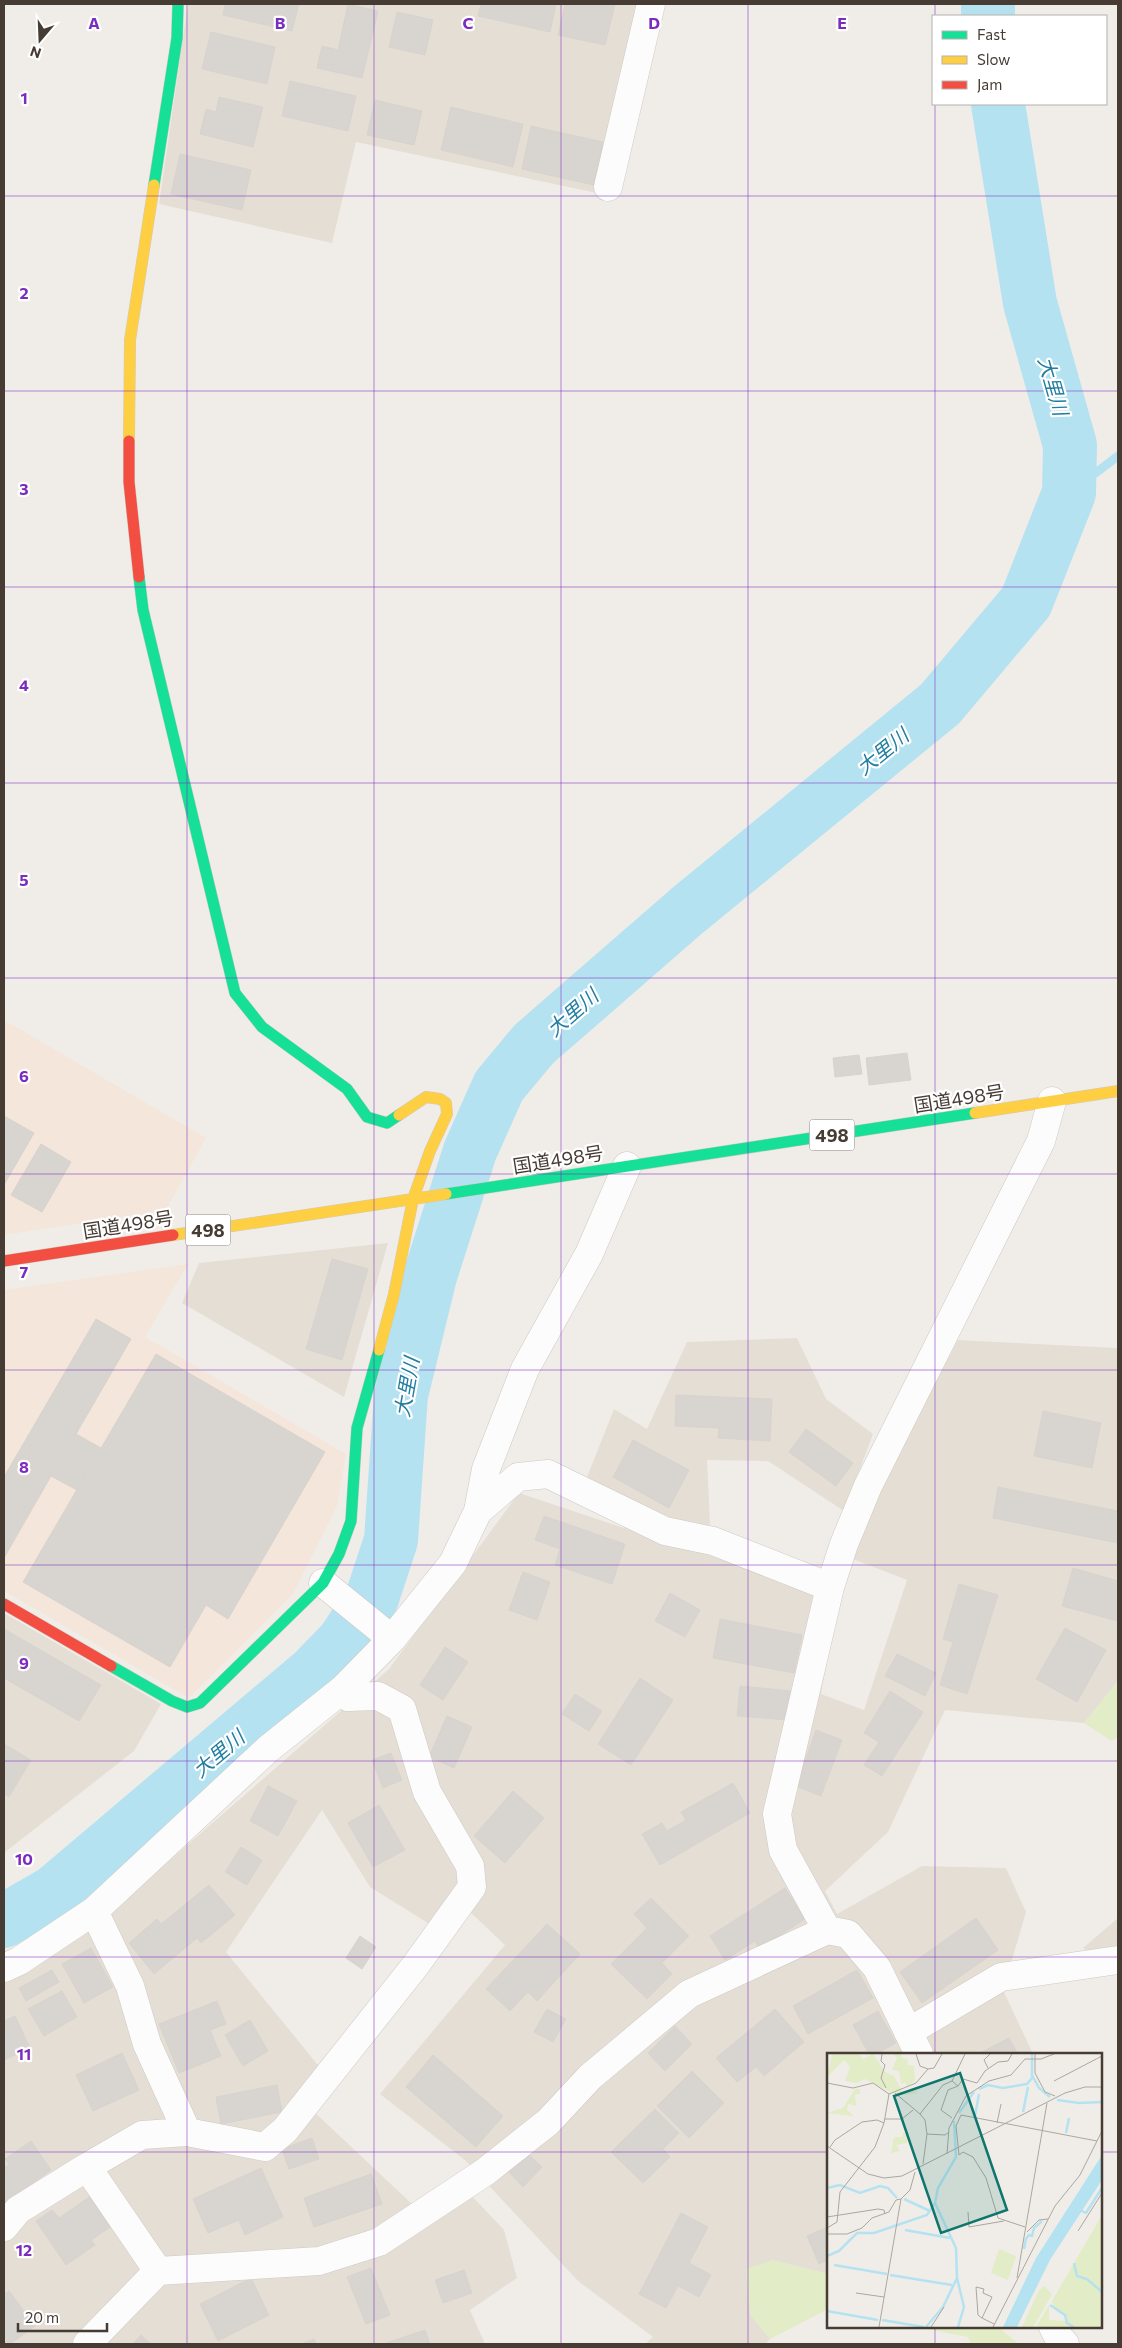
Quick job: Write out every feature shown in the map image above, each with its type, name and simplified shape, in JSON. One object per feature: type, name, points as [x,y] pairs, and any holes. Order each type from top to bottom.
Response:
[{"type":"main road","points":[[4,1604],[172,1701],[187,1707],[200,1703],[323,1583],[339,1554],[351,1520],[357,1428],[394,1294],[413,1199],[430,1151],[447,1114],[446,1103],[440,1099],[426,1097],[388,1123],[367,1118],[348,1089],[262,1028],[235,992],[143,610],[129,482],[130,340],[177,38],[178,4]]},
{"type":"main road","name":"国道498号","points":[[4,1261],[1118,1091]]},
{"type":"street","points":[[608,187],[652,4]]},
{"type":"street","points":[[826,1930],[784,1850],[777,1814],[830,1587],[844,1544],[868,1486],[1040,1141],[1052,1101]]},
{"type":"street","points":[[4,1968],[19,1961],[94,1911],[268,1749],[343,1689],[392,1639],[453,1564],[478,1511],[486,1469],[525,1369],[590,1254],[627,1166]]},
{"type":"street","points":[[478,1511],[518,1477],[548,1474],[665,1532],[713,1541],[830,1587]]},
{"type":"street","points":[[323,1583],[392,1639]]},
{"type":"street","points":[[4,2227],[18,2210],[87,2167],[142,2136],[187,2132],[265,2147],[284,2130],[322,2083],[415,1966],[472,1887],[470,1866],[427,1792],[402,1709],[378,1696],[348,1697],[343,1689]]},
{"type":"street","points":[[94,1911],[130,1986],[147,2044],[187,2132]]},
{"type":"street","points":[[87,2344],[158,2271],[319,2261],[379,2242],[492,2167],[548,2122],[590,2078],[689,1994],[826,1930],[848,1934],[877,1968],[913,2043],[1001,1977],[1118,1960]]},
{"type":"street","points":[[87,2167],[158,2271]]},
{"type":"street","points":[[1054,2328],[1065,2344]]},
{"type":"shaded area","points":[[188,4],[640,4],[597,193],[356,142],[332,243],[159,204]]},
{"type":"shaded area","points":[[4,1020],[206,1138],[166,1210],[4,1235]]},
{"type":"shaded area","points":[[388,1243],[344,1397],[182,1303],[199,1263]]},
{"type":"shaded area","points":[[188,1264],[145,1337],[346,1454],[337,1506],[293,1594],[189,1698],[4,1591],[4,1290]]},
{"type":"shaded area","points":[[797,1338],[826,1399],[873,1434],[844,1511],[768,1461],[707,1460],[710,1522],[706,1554],[837,1599],[821,1694],[864,1710],[907,1580],[853,1559],[860,1526],[958,1340],[1118,1348],[1118,1681],[1084,1723],[945,1710],[888,1832],[825,1891],[837,1914],[922,1866],[1006,1868],[1026,1912],[1003,1990],[1033,2053],[827,2053],[827,2274],[772,2260],[750,2314],[770,2339],[765,2344],[645,2344],[653,2337],[578,2281],[466,2161],[380,2094],[505,1945],[468,1910],[447,1935],[370,1887],[322,1810],[226,1952],[330,2080],[309,2107],[412,2204],[453,2176],[504,2230],[517,2278],[470,2310],[485,2344],[4,2344],[4,1983],[30,1971],[114,1909],[389,1669],[519,1493],[624,1528],[633,1503],[587,1477],[614,1409],[647,1429],[687,1342]]},
{"type":"shaded area","points":[[4,1613],[161,1704],[134,1751],[4,1853]]},
{"type":"shaded area","points":[[1118,1918],[1118,1973],[1083,1948]]},
{"type":"green space","points":[[1118,1681],[1118,1737],[1112,1741],[1084,1723]]},
{"type":"green space","points":[[772,2260],[827,2274],[827,2310],[770,2339],[750,2314],[746,2269]]},
{"type":"green space","points":[[922,2328],[999,2328],[1019,2344],[971,2344],[968,2337]]},
{"type":"building","points":[[225,4],[299,4],[292,31],[223,15]]},
{"type":"building","points":[[348,4],[378,11],[362,78],[317,68],[322,46],[338,50]]},
{"type":"building","points":[[481,4],[556,4],[550,32],[478,16]]},
{"type":"building","points":[[565,4],[615,4],[605,45],[558,35]]},
{"type":"building","points":[[397,12],[433,20],[425,55],[389,47]]},
{"type":"building","points":[[211,32],[275,47],[267,84],[202,69]]},
{"type":"building","points":[[290,81],[356,96],[348,131],[282,116]]},
{"type":"building","points":[[219,97],[263,107],[253,147],[200,134],[206,109],[216,112]]},
{"type":"building","points":[[375,100],[422,111],[414,145],[367,135]]},
{"type":"building","points":[[451,107],[523,124],[513,167],[441,150]]},
{"type":"building","points":[[531,126],[603,142],[594,185],[522,169]]},
{"type":"building","points":[[180,154],[251,170],[242,210],[171,194]]},
{"type":"building","points":[[907,1053],[911,1080],[869,1085],[866,1058]]},
{"type":"building","points":[[859,1055],[862,1074],[835,1077],[833,1058]]},
{"type":"building","points":[[4,1116],[34,1133],[4,1185]]},
{"type":"building","points":[[41,1144],[71,1162],[42,1212],[11,1195]]},
{"type":"building","points":[[332,1259],[368,1269],[342,1360],[306,1349]]},
{"type":"building","points":[[96,1319],[131,1339],[76,1434],[101,1448],[77,1490],[51,1476],[4,1558],[4,1477]]},
{"type":"building","points":[[156,1354],[325,1452],[228,1619],[206,1605],[170,1667],[23,1582]]},
{"type":"building","points":[[676,1395],[772,1399],[770,1441],[718,1438],[719,1428],[675,1426]]},
{"type":"building","points":[[1043,1411],[1101,1423],[1092,1468],[1034,1456]]},
{"type":"building","points":[[806,1429],[853,1463],[836,1486],[789,1452]]},
{"type":"building","points":[[633,1440],[689,1470],[669,1508],[613,1477]]},
{"type":"building","points":[[998,1487],[1118,1511],[1118,1543],[993,1518]]},
{"type":"building","points":[[544,1516],[625,1544],[612,1584],[555,1565],[560,1549],[535,1540]]},
{"type":"building","points":[[1073,1568],[1118,1581],[1118,1621],[1062,1606]]},
{"type":"building","points":[[523,1572],[550,1582],[537,1620],[509,1610]]},
{"type":"building","points":[[959,1584],[998,1595],[967,1694],[940,1685],[953,1642],[943,1639]]},
{"type":"building","points":[[670,1593],[700,1610],[685,1637],[655,1621]]},
{"type":"building","points":[[720,1619],[802,1635],[794,1673],[713,1658]]},
{"type":"building","points":[[1065,1628],[1106,1650],[1077,1702],[1036,1679]]},
{"type":"building","points":[[4,1629],[101,1685],[79,1721],[4,1678]]},
{"type":"building","points":[[445,1647],[468,1662],[443,1700],[420,1685]]},
{"type":"building","points":[[897,1654],[936,1673],[925,1696],[885,1676]]},
{"type":"building","points":[[640,1678],[673,1700],[631,1765],[598,1744]]},
{"type":"building","points":[[740,1686],[791,1691],[789,1720],[737,1716]]},
{"type":"building","points":[[890,1691],[923,1712],[882,1776],[864,1765],[879,1742],[864,1733]]},
{"type":"building","points":[[575,1694],[602,1711],[589,1731],[562,1714]]},
{"type":"building","points":[[447,1716],[472,1727],[454,1768],[429,1757]]},
{"type":"building","points":[[816,1730],[842,1740],[821,1796],[796,1786]]},
{"type":"building","points":[[4,1744],[31,1760],[9,1797],[4,1794]]},
{"type":"building","points":[[391,1753],[402,1780],[383,1788],[372,1760]]},
{"type":"building","points":[[733,1783],[750,1813],[660,1865],[642,1834],[662,1823],[667,1831],[686,1820],[681,1812]]},
{"type":"building","points":[[268,1786],[297,1801],[278,1836],[250,1821]]},
{"type":"building","points":[[513,1791],[544,1818],[505,1863],[474,1836]]},
{"type":"building","points":[[379,1805],[405,1850],[373,1867],[348,1823]]},
{"type":"building","points":[[241,1847],[262,1860],[247,1885],[225,1872]]},
{"type":"building","points":[[209,1885],[235,1915],[201,1943],[197,1938],[154,1974],[129,1943],[157,1919],[161,1924]]},
{"type":"building","points":[[785,1888],[805,1919],[759,1949],[755,1941],[725,1960],[710,1936]]},
{"type":"building","points":[[651,1898],[689,1936],[662,1963],[672,1974],[647,1999],[611,1964],[647,1928],[634,1914]]},
{"type":"building","points":[[976,1918],[998,1950],[922,2003],[900,1972]]},
{"type":"building","points":[[547,1924],[580,1954],[537,2001],[528,1992],[510,2011],[486,1989]]},
{"type":"building","points":[[360,1936],[376,1947],[362,1969],[346,1958]]},
{"type":"building","points":[[91,1948],[113,1987],[84,2003],[62,1964]]},
{"type":"building","points":[[52,1970],[59,1982],[26,2001],[19,1988]]},
{"type":"building","points":[[857,1970],[873,1998],[808,2034],[793,2006]]},
{"type":"building","points":[[62,1991],[77,2017],[44,2036],[28,2009]]},
{"type":"building","points":[[217,2001],[226,2024],[210,2030],[221,2056],[179,2073],[159,2024]]},
{"type":"building","points":[[547,2009],[566,2019],[553,2042],[534,2032]]},
{"type":"building","points":[[775,2009],[804,2042],[764,2076],[756,2067],[737,2082],[716,2058]]},
{"type":"building","points":[[878,2011],[896,2043],[878,2053],[868,2053],[853,2025]]},
{"type":"building","points":[[15,2016],[30,2048],[4,2060],[4,2021]]},
{"type":"building","points":[[250,2020],[268,2051],[243,2066],[225,2035]]},
{"type":"building","points":[[675,2026],[692,2044],[665,2071],[648,2053]]},
{"type":"building","points":[[1009,2038],[1017,2053],[980,2053]]},
{"type":"building","points":[[122,2053],[139,2090],[93,2111],[76,2075]]},
{"type":"building","points":[[433,2055],[503,2116],[476,2147],[406,2087]]},
{"type":"building","points":[[692,2071],[724,2103],[689,2138],[657,2106]]},
{"type":"building","points":[[277,2085],[282,2112],[221,2124],[216,2097]]},
{"type":"building","points":[[655,2109],[679,2133],[663,2149],[670,2157],[643,2183],[611,2152]]},
{"type":"building","points":[[312,2138],[319,2159],[289,2169],[282,2149]]},
{"type":"building","points":[[31,2141],[51,2170],[4,2203],[4,2168],[9,2164],[5,2159]]},
{"type":"building","points":[[526,2152],[542,2167],[523,2187],[508,2171]]},
{"type":"building","points":[[261,2168],[283,2217],[245,2235],[239,2220],[208,2233],[193,2199]]},
{"type":"building","points":[[371,2174],[382,2204],[314,2227],[304,2198]]},
{"type":"building","points":[[91,2196],[112,2226],[91,2240],[95,2245],[66,2265],[36,2221],[52,2210],[59,2218]]},
{"type":"building","points":[[681,2213],[708,2227],[689,2263],[711,2275],[699,2297],[678,2286],[666,2308],[639,2294]]},
{"type":"building","points":[[827,2227],[827,2260],[819,2264],[807,2236]]},
{"type":"building","points":[[371,2268],[390,2315],[366,2324],[347,2277]]},
{"type":"building","points":[[464,2270],[472,2293],[443,2303],[435,2280]]},
{"type":"building","points":[[251,2278],[269,2315],[218,2341],[200,2304]]},
{"type":"building","points":[[9,2291],[35,2326],[10,2344],[4,2344],[4,2295]]},
{"type":"building","points":[[425,2330],[430,2344],[383,2344]]},
{"type":"building","points":[[141,2335],[151,2344],[133,2344]]},
{"type":"building","points":[[314,2339],[316,2344],[301,2344]]},
{"type":"waterway","name":"大里川","points":[[988,4],[988,15]]},
{"type":"waterway","name":"大里川","points":[[4,1921],[54,1892],[314,1672],[344,1641],[372,1598],[391,1540],[401,1395],[430,1276],[470,1151],[499,1086],[534,1044],[688,910],[940,704],[1026,602],[1069,493],[1070,445],[1030,303],[998,105]]},
{"type":"waterway","points":[[1069,493],[1118,456]]},
{"type":"traffic: fast","points":[[154,185],[177,38],[178,4]]},
{"type":"traffic: fast","points":[[139,577],[143,610],[235,993],[262,1027],[347,1089],[367,1117],[387,1123],[399,1115]]},
{"type":"traffic: fast","points":[[446,1194],[975,1113]]},
{"type":"traffic: fast","points":[[111,1666],[172,1701],[187,1707],[200,1703],[323,1583],[339,1554],[351,1521],[357,1428],[379,1350]]},
{"type":"traffic: slow","points":[[129,441],[130,340],[154,185]]},
{"type":"traffic: slow","points":[[975,1113],[1118,1091]]},
{"type":"traffic: slow","points":[[379,1350],[394,1294],[413,1199],[430,1151],[447,1114],[446,1103],[440,1099],[426,1097],[399,1115]]},
{"type":"traffic: slow","points":[[173,1235],[446,1194]]},
{"type":"traffic: jam","points":[[129,441],[129,482],[139,577]]},
{"type":"traffic: jam","points":[[4,1261],[173,1235]]},
{"type":"traffic: jam","points":[[4,1604],[111,1666]]}]
